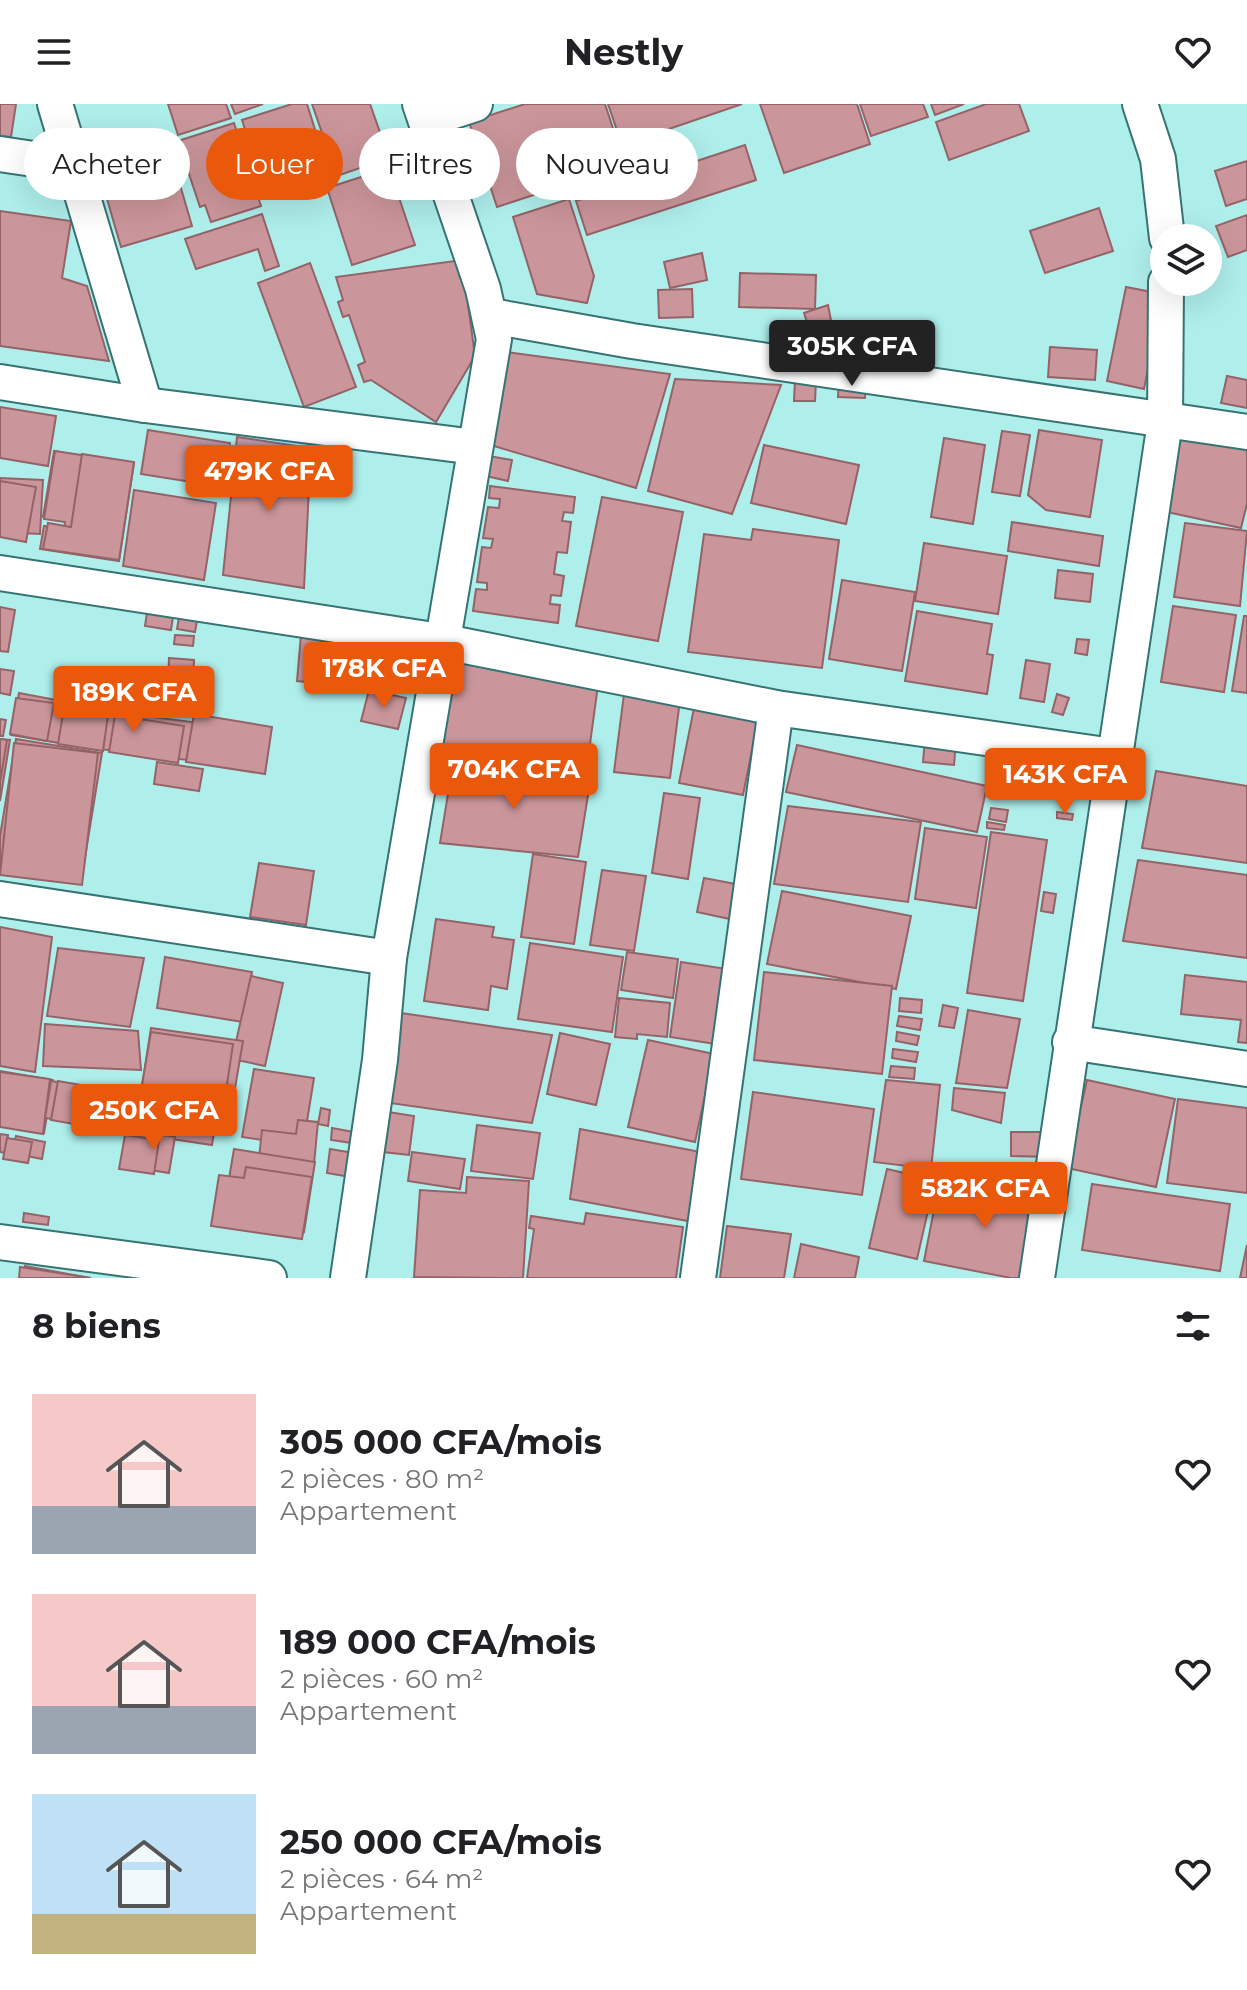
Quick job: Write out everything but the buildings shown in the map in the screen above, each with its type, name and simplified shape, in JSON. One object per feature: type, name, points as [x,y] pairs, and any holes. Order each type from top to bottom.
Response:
[{"type":"street","points":[[55,104],[62,128]]},
{"type":"street","points":[[348,1278],[380,1060],[389,958],[440,641],[490,378],[494,339],[491,316],[423,112],[475,104]]},
{"type":"street","points":[[1140,104],[1158,159],[1165,224]]},
{"type":"street","points":[[0,154],[24,158]]},
{"type":"street","points":[[84,200],[145,405]]},
{"type":"street","points":[[1037,1278],[1165,422],[1166,296]]},
{"type":"street","points":[[491,316],[632,341],[1247,432]]},
{"type":"street","points":[[0,382],[145,405],[475,447]]},
{"type":"street","points":[[0,573],[440,641],[776,708],[1113,756]]},
{"type":"street","points":[[698,1278],[776,708]]},
{"type":"street","points":[[0,899],[389,958]]},
{"type":"street","points":[[1070,1042],[1247,1069]]},
{"type":"street","points":[[0,1242],[269,1278]]}]
